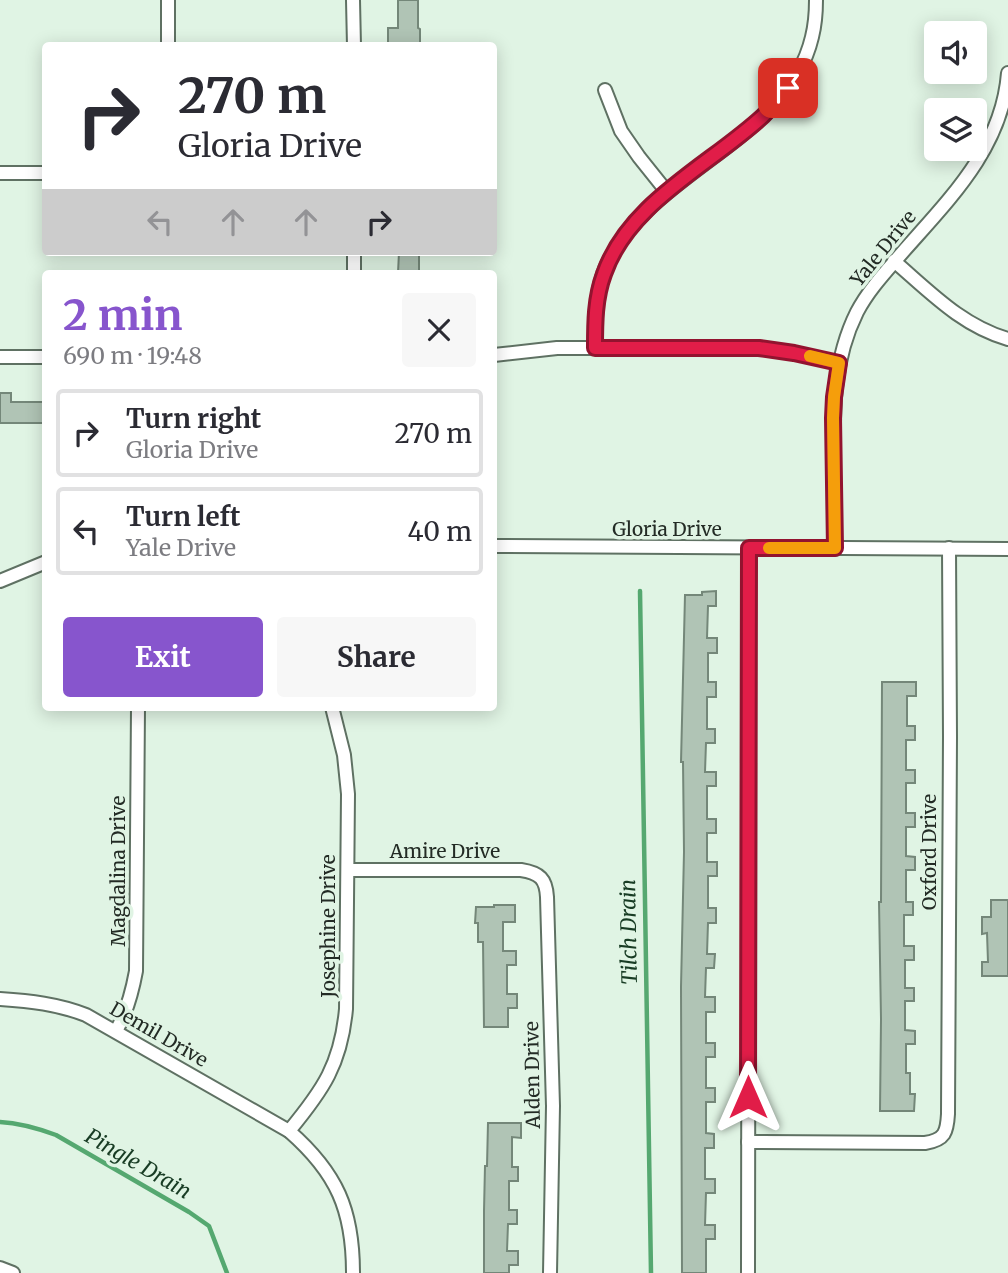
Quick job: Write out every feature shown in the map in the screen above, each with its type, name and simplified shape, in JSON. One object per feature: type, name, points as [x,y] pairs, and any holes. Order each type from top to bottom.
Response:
[{"type":"street","points":[[168,0],[168,42]]},
{"type":"street","points":[[354,0],[354,42]]},
{"type":"street","points":[[595,348],[596,302],[604,271],[618,243],[640,216],[764,116],[788,88],[799,72],[812,38],[816,0]]},
{"type":"street","name":"Yale Drive","points":[[835,548],[834,397],[846,339],[867,294],[977,163],[999,116],[1008,73]]},
{"type":"street","points":[[605,90],[621,131],[667,192]]},
{"type":"street","points":[[0,173],[42,173]]},
{"type":"street","points":[[894,261],[956,314],[983,330],[1008,339]]},
{"type":"street","points":[[497,355],[540,349],[759,348],[839,363]]},
{"type":"street","points":[[0,357],[42,357]]},
{"type":"street","name":"Gloria Drive","points":[[497,546],[1008,549]]},
{"type":"street","points":[[748,1273],[749,548]]},
{"type":"street","name":"Oxford Drive","points":[[748,1142],[925,1143],[935,1142],[946,1131],[949,548]]},
{"type":"street","points":[[0,581],[42,564]]},
{"type":"street","name":"Magdalina Drive","points":[[116,1031],[130,1001],[136,971],[138,711]]},
{"type":"street","name":"Josephine Drive","points":[[289,1131],[326,1083],[342,1040],[346,1009],[348,793],[344,755],[333,711]]},
{"type":"street","name":"Amire Drive","points":[[348,870],[521,870],[541,877]]},
{"type":"street","name":"Alden Drive","points":[[541,877],[547,887],[553,1106],[550,1273]]},
{"type":"street","name":"Demil Drive","points":[[0,999],[35,1002],[71,1009],[86,1015],[289,1131],[316,1157],[337,1188],[349,1222],[353,1273]]},
{"type":"street","points":[[0,1268],[13,1273]]},
{"type":"building","points":[[398,0],[418,0],[420,42],[388,42],[388,28],[398,28]]},
{"type":"building","points":[[399,256],[419,256],[419,270],[398,270]]},
{"type":"building","points":[[0,393],[11,393],[11,402],[42,402],[42,423],[0,423]]},
{"type":"building","points":[[716,591],[716,606],[708,606],[707,638],[717,638],[717,653],[708,653],[708,682],[716,682],[716,697],[707,697],[707,729],[715,729],[715,743],[706,743],[705,772],[716,772],[716,786],[707,786],[707,819],[716,819],[716,833],[707,833],[707,862],[717,862],[717,876],[708,876],[708,908],[716,908],[716,923],[708,923],[707,954],[715,954],[714,968],[706,968],[705,997],[715,997],[715,1012],[706,1012],[706,1043],[715,1043],[715,1057],[706,1057],[706,1088],[715,1088],[715,1102],[706,1102],[706,1133],[714,1134],[714,1148],[705,1148],[705,1179],[715,1179],[715,1193],[706,1193],[705,1225],[715,1225],[715,1239],[706,1239],[706,1273],[682,1273],[681,987],[684,852],[681,762],[685,595],[702,595],[702,592]]},
{"type":"building","points":[[882,682],[916,682],[916,696],[907,696],[907,726],[915,726],[915,740],[906,740],[906,770],[915,770],[915,783],[906,783],[906,813],[915,813],[915,827],[906,827],[906,856],[915,857],[915,870],[906,870],[906,902],[913,902],[913,915],[904,915],[904,946],[914,946],[914,960],[905,960],[905,988],[914,988],[914,1001],[905,1001],[905,1030],[915,1031],[915,1044],[906,1044],[906,1073],[910,1073],[910,1094],[915,1094],[914,1111],[880,1111]]},
{"type":"building","points":[[991,900],[1008,900],[1008,976],[982,976],[982,962],[988,962],[987,933],[982,934],[982,917],[991,917]]},
{"type":"building","points":[[515,905],[515,922],[503,922],[503,951],[516,951],[516,965],[507,965],[507,994],[517,994],[517,1008],[508,1008],[508,1027],[484,1027],[483,942],[478,942],[476,907]]},
{"type":"building","points":[[488,1123],[521,1123],[521,1138],[512,1137],[512,1167],[518,1167],[518,1181],[509,1181],[509,1210],[517,1210],[517,1224],[508,1224],[507,1251],[518,1251],[518,1265],[509,1265],[509,1273],[484,1273]]},
{"type":"waterway","name":"Tilch Drain","points":[[640,591],[651,1273]]},
{"type":"waterway","name":"Pingle Drain","points":[[0,1122],[28,1126],[56,1135],[189,1212],[209,1226],[227,1273]]},
{"type":"slow traffic","points":[[769,548],[835,548],[833,418],[839,363],[810,356]]},
{"type":"route","points":[[748,1097],[749,548],[835,548],[833,418],[839,363],[759,348],[595,348],[595,317],[604,271],[628,230],[667,192],[764,116],[788,88]]}]
